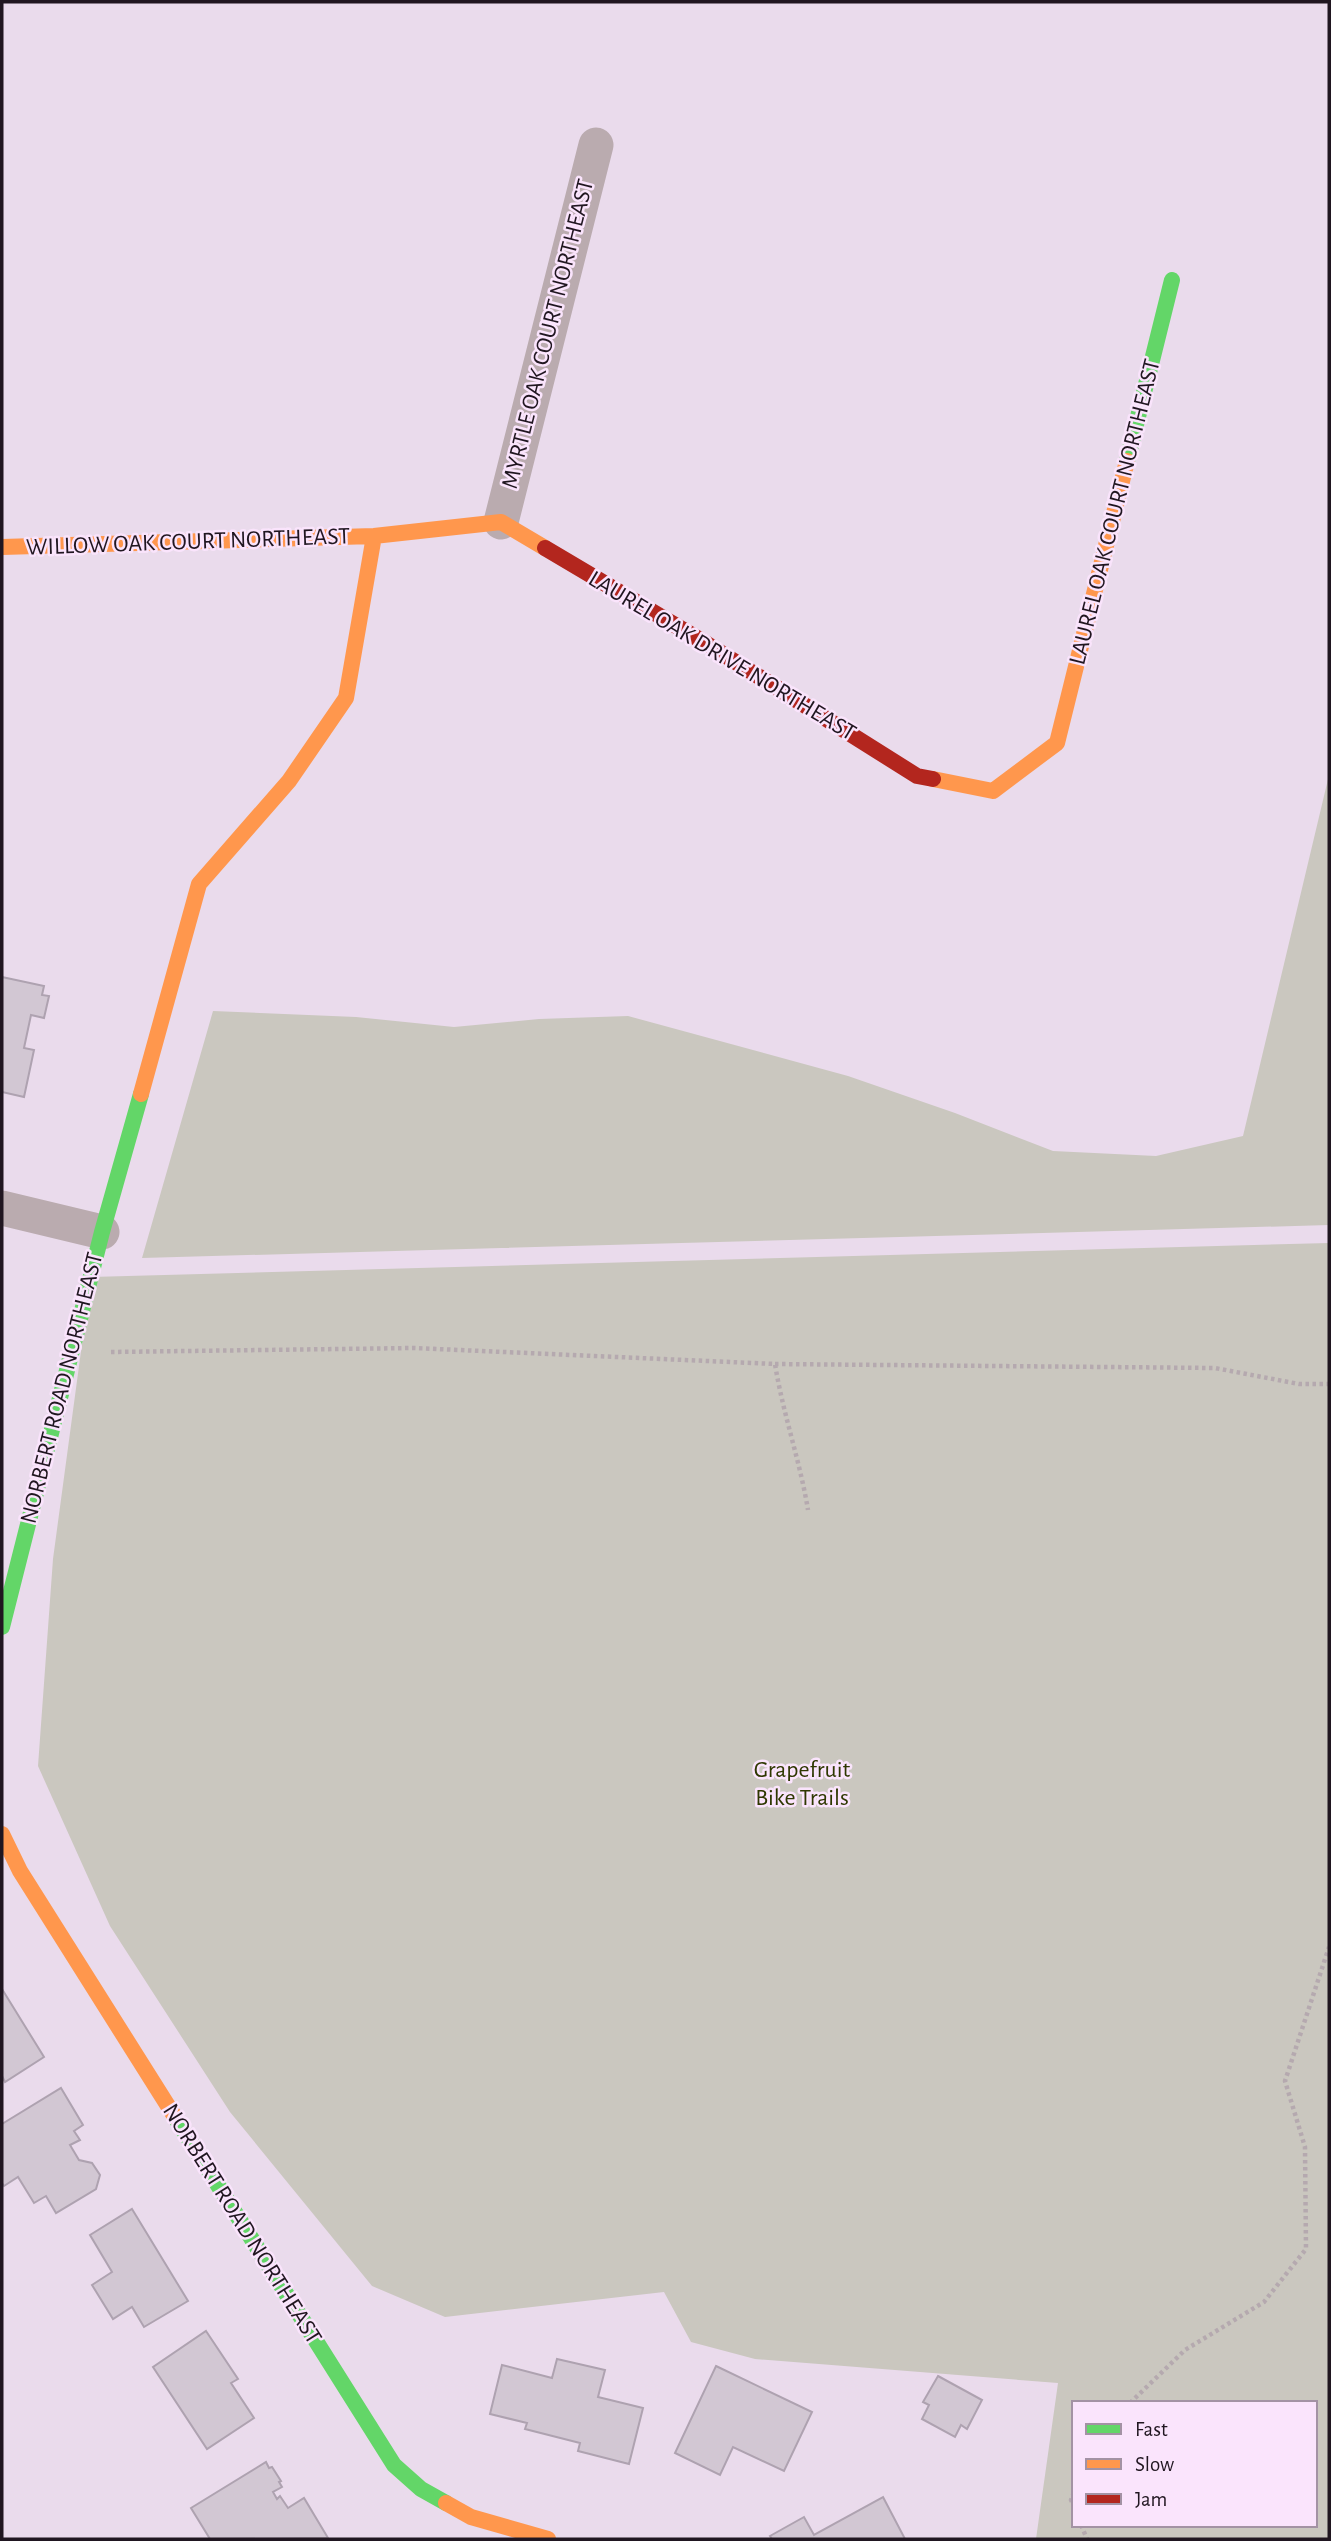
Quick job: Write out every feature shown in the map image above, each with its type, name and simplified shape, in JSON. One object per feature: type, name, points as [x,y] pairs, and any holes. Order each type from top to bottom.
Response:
[{"type":"street","name":"MYRTLE OAK COURT NORTHEAST","points":[[500,522],[596,145]]},
{"type":"street","name":"LAUREL OAK COURT NORTHEAST","points":[[1057,743],[1172,280]]},
{"type":"street","points":[[373,536],[500,522]]},
{"type":"street","name":"LAUREL OAK DRIVE NORTHEAST","points":[[500,522],[707,644],[918,776],[993,791],[1057,743]]},
{"type":"street","name":"WILLOW OAK COURT NORTHEAST","points":[[2,547],[373,536]]},
{"type":"street","name":"NORBERT ROAD NORTHEAST","points":[[2,1626],[102,1231],[199,884],[289,781],[346,698],[373,536]]},
{"type":"street","points":[[2,1208],[102,1231]]},
{"type":"street","name":"NORBERT ROAD NORTHEAST","points":[[2,1834],[20,1871],[394,2465],[421,2488],[471,2517],[548,2539]]},
{"type":"path","points":[[71,1353],[414,1348],[775,1364],[1215,1368],[1299,1384],[1329,1384]]},
{"type":"path","points":[[775,1364],[782,1407],[803,1478],[808,1510]]},
{"type":"path","points":[[1132,2401],[1185,2350],[1264,2302],[1306,2249],[1305,2147],[1285,2081],[1329,1947]]},
{"type":"green space","points":[[1329,775],[1329,1225],[142,1258],[213,1011],[356,1017],[454,1027],[539,1019],[628,1016],[848,1076],[1053,1151],[1156,1156],[1243,1136]]},
{"type":"green space","name":"Grapefruit Bike Trails","points":[[1329,1243],[1329,2539],[1036,2539],[1058,2383],[755,2359],[691,2342],[664,2292],[445,2317],[372,2286],[230,2112],[110,1926],[38,1766],[53,1559],[91,1277]]},
{"type":"building","points":[[2,977],[44,986],[42,995],[49,996],[44,1018],[31,1015],[24,1048],[34,1050],[24,1097],[2,1092]]},
{"type":"building","points":[[2,1989],[44,2057],[5,2082],[2,2076]]},
{"type":"building","points":[[61,2088],[83,2125],[74,2131],[80,2140],[70,2145],[79,2160],[92,2163],[100,2175],[96,2189],[56,2213],[46,2196],[34,2203],[18,2177],[4,2186],[2,2183],[2,2124]]},
{"type":"building","points":[[132,2209],[188,2301],[144,2327],[132,2307],[113,2319],[92,2285],[112,2272],[90,2235]]},
{"type":"building","points":[[206,2331],[238,2379],[231,2383],[254,2418],[207,2449],[153,2367]]},
{"type":"building","points":[[557,2359],[605,2370],[598,2397],[643,2408],[629,2464],[578,2451],[580,2443],[525,2429],[527,2423],[490,2414],[502,2365],[552,2378]]},
{"type":"building","points":[[716,2366],[812,2412],[784,2471],[733,2447],[720,2475],[675,2453]]},
{"type":"building","points":[[938,2376],[982,2400],[967,2429],[961,2425],[955,2437],[922,2419],[929,2405],[923,2402]]},
{"type":"building","points":[[266,2462],[281,2481],[279,2482],[282,2487],[273,2492],[277,2499],[280,2496],[288,2508],[304,2498],[328,2538],[210,2539],[191,2508]]},
{"type":"building","points":[[883,2497],[905,2539],[772,2539],[770,2536],[804,2517],[814,2535]]},
{"type":"traffic: fast","points":[[1127,461],[1172,280]]},
{"type":"traffic: fast","points":[[2,1627],[102,1232],[141,1094]]},
{"type":"traffic: fast","points":[[175,2117],[394,2465],[421,2489],[446,2503]]},
{"type":"traffic: slow","points":[[933,779],[993,791],[1057,743],[1127,461]]},
{"type":"traffic: slow","points":[[2,547],[374,536],[501,522],[545,548]]},
{"type":"traffic: slow","points":[[141,1094],[199,884],[289,781],[346,698],[374,536]]},
{"type":"traffic: slow","points":[[2,1834],[20,1871],[175,2117]]},
{"type":"traffic: slow","points":[[446,2503],[471,2517],[548,2539]]},
{"type":"traffic: jam","points":[[545,548],[707,644],[917,776],[933,779]]}]
